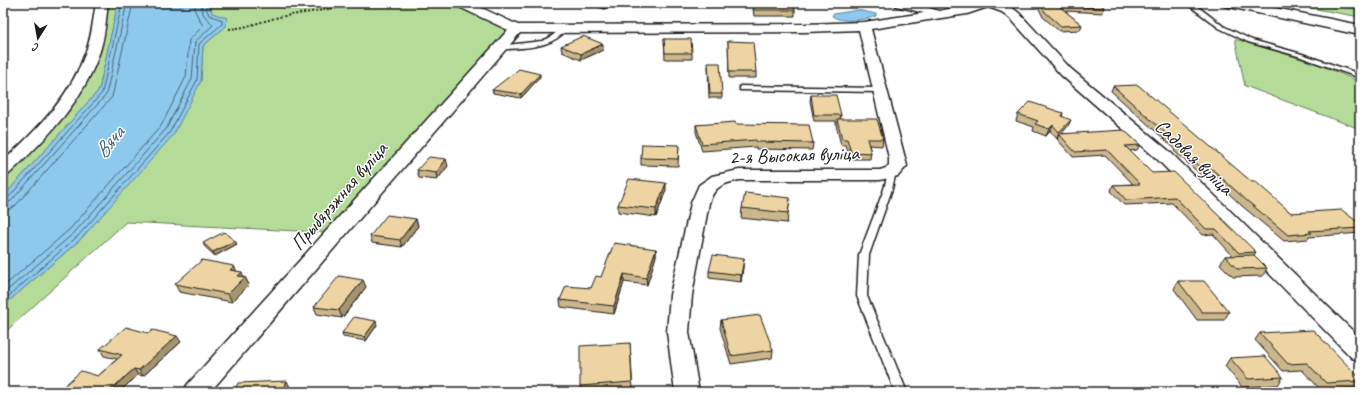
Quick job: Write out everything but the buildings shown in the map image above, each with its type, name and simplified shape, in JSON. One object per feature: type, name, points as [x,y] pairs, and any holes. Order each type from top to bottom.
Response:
[{"type":"main road","points":[[1229,3],[1360,30]]},
{"type":"street","points":[[3,170],[32,145],[75,92],[92,57],[102,3]]},
{"type":"street","points":[[462,3],[516,29],[805,28],[864,26],[980,7],[990,3]]},
{"type":"street","points":[[900,3],[941,14]]},
{"type":"street","name":"Садовая вуліца","points":[[990,3],[1006,9],[1015,16],[1066,72],[1163,155],[1360,352]]},
{"type":"street","points":[[864,26],[897,158],[898,166],[892,172]]},
{"type":"street","name":"Прыбярэжная вуліца","points":[[196,392],[516,29]]},
{"type":"street","name":"2-я Высокая вуліца","points":[[687,392],[678,332],[681,296],[700,203],[705,189],[718,180],[739,175],[880,175],[892,172]]},
{"type":"lane","points":[[1188,3],[1221,27],[1250,41],[1300,55],[1360,76]]},
{"type":"lane","points":[[498,48],[540,44],[556,38],[565,28]]},
{"type":"lane","points":[[744,88],[880,90]]},
{"type":"lane","points":[[892,172],[888,189],[864,255],[862,296],[901,392]]},
{"type":"path","points":[[229,29],[251,26],[284,16],[334,11],[367,3]]},
{"type":"green space","points":[[102,3],[118,3],[99,90],[3,197],[3,170],[75,91]]},
{"type":"green space","points":[[211,3],[459,3],[516,29],[336,233],[126,222],[3,334],[3,306],[81,239],[201,81],[203,46],[226,26],[212,13],[210,7]]},
{"type":"green space","points":[[1283,3],[1324,3],[1360,10],[1360,17]]},
{"type":"green space","points":[[1235,39],[1318,64],[1360,82],[1360,129],[1245,86]]},
{"type":"water","name":"Вяча","points":[[118,3],[211,3],[210,7],[212,13],[227,18],[226,26],[203,46],[201,81],[174,134],[81,239],[3,306],[3,197],[99,90]]},
{"type":"water","points":[[858,10],[876,14],[876,16],[860,20],[841,20],[832,16],[833,14]]}]
